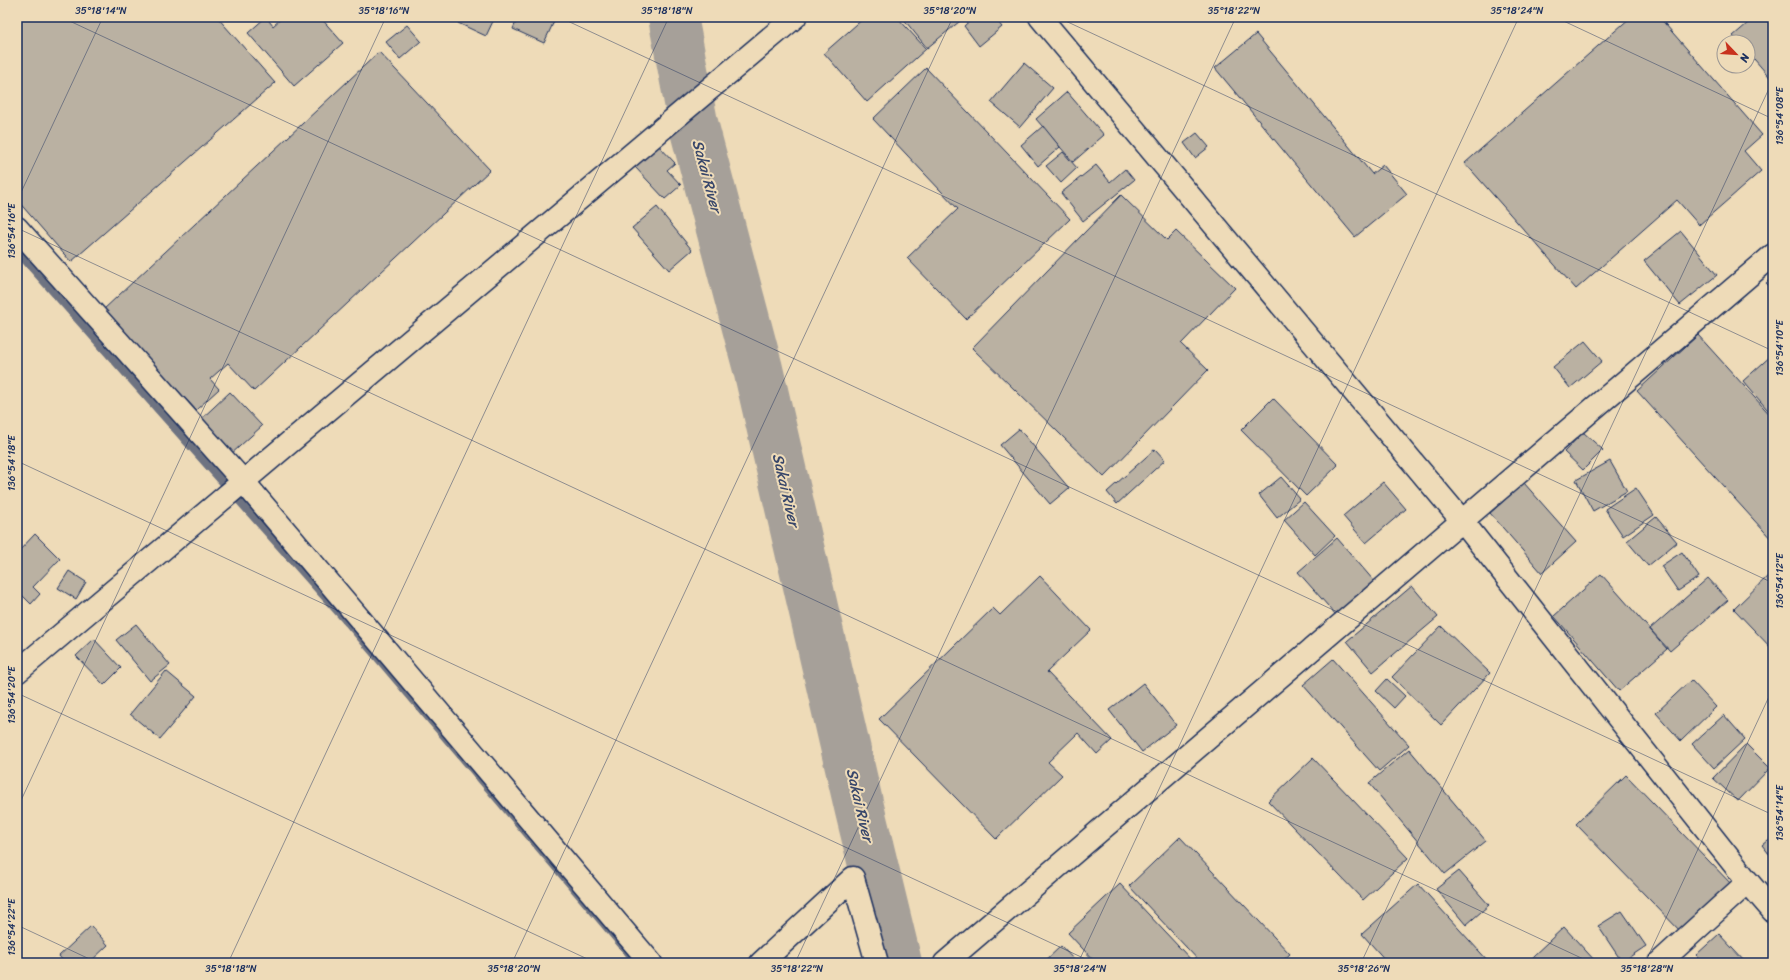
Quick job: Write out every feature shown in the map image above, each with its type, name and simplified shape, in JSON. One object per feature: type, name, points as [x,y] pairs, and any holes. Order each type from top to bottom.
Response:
[{"type":"street","points":[[17,672],[795,17]]},
{"type":"street","points":[[1040,17],[1462,522],[1748,882],[1773,911]]},
{"type":"street","points":[[17,228],[243,481],[651,963]]},
{"type":"street","points":[[945,963],[1773,255]]},
{"type":"street","points":[[761,963],[853,878],[877,963]]},
{"type":"street","points":[[1659,963],[1748,882]]},
{"type":"building","points":[[17,17],[217,17],[275,83],[71,262],[17,200]]},
{"type":"building","points":[[266,17],[273,26],[283,17],[320,17],[343,43],[294,86],[248,33]]},
{"type":"building","points":[[461,17],[495,17],[486,36],[458,23]]},
{"type":"building","points":[[518,17],[556,17],[544,43],[513,29]]},
{"type":"building","points":[[865,17],[897,17],[926,49],[867,102],[824,53]]},
{"type":"building","points":[[902,17],[965,17],[927,48]]},
{"type":"building","points":[[974,17],[994,17],[1002,27],[979,46],[964,26]]},
{"type":"building","points":[[1631,17],[1659,17],[1762,135],[1744,151],[1761,171],[1699,225],[1677,200],[1576,289],[1465,163]]},
{"type":"building","points":[[1755,17],[1773,17],[1773,81],[1756,61],[1756,34],[1735,34]]},
{"type":"building","points":[[407,25],[421,41],[400,59],[386,42]]},
{"type":"building","points":[[1256,34],[1372,174],[1383,165],[1407,194],[1355,237],[1215,68]]},
{"type":"building","points":[[379,52],[490,170],[254,391],[228,363],[210,379],[219,389],[196,410],[103,310]]},
{"type":"building","points":[[1024,63],[1053,88],[1020,127],[991,102]]},
{"type":"building","points":[[926,68],[1070,219],[966,319],[907,258],[958,209],[873,119]]},
{"type":"building","points":[[1067,92],[1104,135],[1073,162],[1036,119]]},
{"type":"building","points":[[1043,126],[1060,147],[1038,166],[1021,145]]},
{"type":"building","points":[[1197,133],[1209,147],[1195,158],[1184,143]]},
{"type":"building","points":[[658,145],[675,163],[667,170],[681,185],[665,199],[635,167]]},
{"type":"building","points":[[1063,152],[1077,168],[1061,183],[1046,166]]},
{"type":"building","points":[[1096,165],[1110,182],[1125,169],[1134,180],[1083,221],[1061,193]]},
{"type":"building","points":[[1121,195],[1167,240],[1176,231],[1235,288],[1181,344],[1208,370],[1104,477],[972,348]]},
{"type":"building","points":[[657,207],[692,250],[669,270],[632,228]]},
{"type":"building","points":[[1681,231],[1717,275],[1680,305],[1644,261]]},
{"type":"building","points":[[1773,277],[1773,290],[1766,283]]},
{"type":"building","points":[[1698,335],[1773,418],[1773,541],[1637,391]]},
{"type":"building","points":[[1585,341],[1602,361],[1570,388],[1553,367]]},
{"type":"building","points":[[1773,354],[1773,416],[1743,381]]},
{"type":"building","points":[[230,392],[262,426],[229,456],[198,422]]},
{"type":"building","points":[[1273,398],[1338,465],[1306,496],[1241,430]]},
{"type":"building","points":[[1019,429],[1069,488],[1050,504],[1000,445]]},
{"type":"building","points":[[1583,432],[1603,450],[1583,470],[1564,452]]},
{"type":"building","points":[[1155,449],[1165,460],[1117,504],[1107,492]]},
{"type":"building","points":[[1610,461],[1627,491],[1593,511],[1576,480]]},
{"type":"building","points":[[1281,477],[1300,499],[1277,518],[1259,495]]},
{"type":"building","points":[[1383,482],[1406,509],[1366,543],[1343,516]]},
{"type":"building","points":[[1524,483],[1576,542],[1542,573],[1490,513]]},
{"type":"building","points":[[1636,488],[1654,515],[1623,536],[1605,509]]},
{"type":"building","points":[[1304,502],[1335,536],[1315,555],[1284,520]]},
{"type":"building","points":[[1656,517],[1677,542],[1648,566],[1627,541]]},
{"type":"building","points":[[35,534],[60,559],[33,587],[40,594],[31,604],[17,590],[17,553]]},
{"type":"building","points":[[1337,538],[1374,581],[1336,615],[1298,572]]},
{"type":"building","points":[[1682,552],[1699,577],[1678,591],[1661,566]]},
{"type":"building","points":[[69,571],[86,582],[76,599],[58,588]]},
{"type":"building","points":[[1773,571],[1773,650],[1734,609]]},
{"type":"building","points":[[1601,574],[1667,649],[1619,691],[1554,616]]},
{"type":"building","points":[[1040,576],[1091,630],[1047,672],[1112,740],[1097,754],[1078,733],[1048,762],[1062,775],[996,839],[879,719],[993,608],[1000,615]]},
{"type":"building","points":[[1708,578],[1728,600],[1670,651],[1650,629]]},
{"type":"building","points":[[1412,586],[1438,617],[1373,672],[1347,641]]},
{"type":"building","points":[[136,624],[170,665],[150,681],[116,640]]},
{"type":"building","points":[[1441,626],[1490,673],[1441,725],[1392,677]]},
{"type":"building","points":[[94,639],[121,668],[104,685],[76,656]]},
{"type":"building","points":[[1333,659],[1409,745],[1379,771],[1303,685]]},
{"type":"building","points":[[166,671],[196,696],[160,739],[130,714]]},
{"type":"building","points":[[1387,679],[1405,696],[1394,708],[1376,691]]},
{"type":"building","points":[[1691,680],[1716,707],[1681,741],[1656,713]]},
{"type":"building","points":[[1143,683],[1176,725],[1142,752],[1109,710]]},
{"type":"building","points":[[1724,715],[1745,739],[1714,768],[1692,744]]},
{"type":"building","points":[[1746,744],[1770,768],[1738,801],[1713,778]]},
{"type":"building","points":[[1409,749],[1486,841],[1445,874],[1369,783]]},
{"type":"building","points":[[1313,758],[1408,858],[1363,900],[1268,801]]},
{"type":"building","points":[[1626,775],[1735,888],[1686,937],[1576,824]]},
{"type":"building","points":[[1773,836],[1773,859],[1762,845]]},
{"type":"building","points":[[1180,837],[1290,954],[1280,963],[1201,963],[1129,886]]},
{"type":"building","points":[[1459,871],[1489,905],[1466,925],[1436,889]]},
{"type":"building","points":[[1120,884],[1194,963],[1096,963],[1068,933]]},
{"type":"building","points":[[1418,884],[1490,963],[1388,963],[1362,934]]},
{"type":"building","points":[[1622,911],[1646,946],[1622,962],[1598,926]]},
{"type":"building","points":[[91,926],[108,945],[89,963],[65,963],[59,956]]},
{"type":"building","points":[[1564,927],[1597,963],[1539,963],[1533,956]]},
{"type":"building","points":[[1719,934],[1746,963],[1704,963],[1696,955]]},
{"type":"building","points":[[1061,946],[1077,963],[1043,963]]},
{"type":"waterway","name":"Sakai River","points":[[673,17],[693,123],[758,369],[860,811],[897,963]]},
{"type":"waterway","points":[[17,251],[348,623],[637,963]]}]
